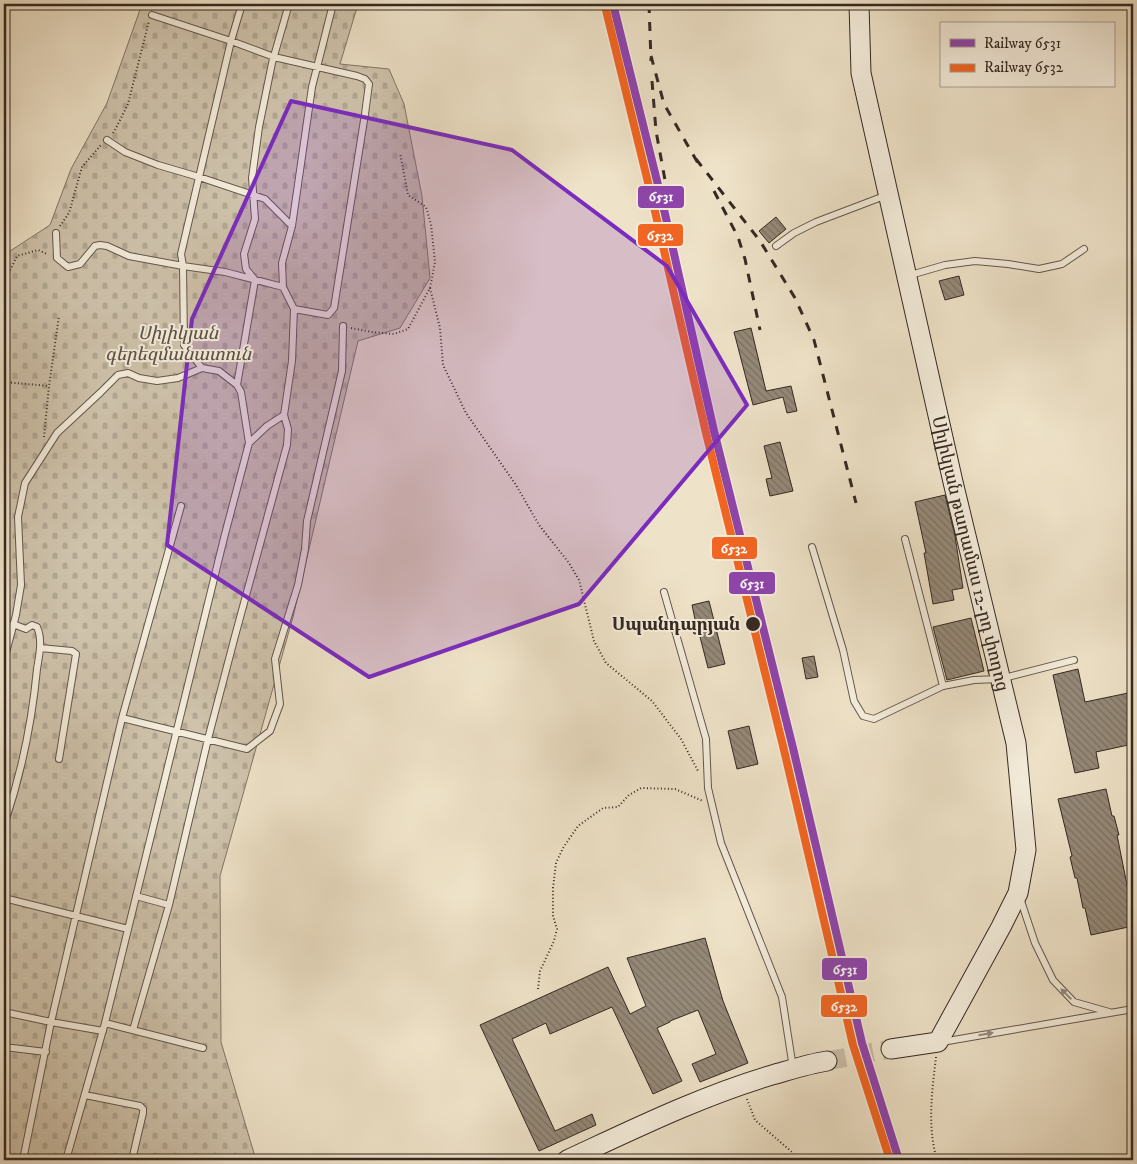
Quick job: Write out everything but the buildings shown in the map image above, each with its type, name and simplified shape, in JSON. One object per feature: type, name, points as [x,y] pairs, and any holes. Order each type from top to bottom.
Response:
[{"type":"main road","name":"Սիլիկյան թաղամաս 12-րդ փողոց","points":[[859,4],[861,74],[953,482],[1016,743],[1026,850],[1018,892],[1001,928],[938,1042]]},
{"type":"main road","points":[[891,1049],[938,1042]]},
{"type":"main road","points":[[579,1158],[676,1110],[742,1084],[809,1064],[828,1061]]},
{"type":"lane","points":[[202,368],[184,345],[183,266],[180,254],[231,41],[242,4]]},
{"type":"lane","points":[[237,385],[255,280],[246,269],[244,254],[255,219],[252,178],[258,127],[274,56],[289,4]]},
{"type":"lane","points":[[133,1030],[169,905],[208,739],[287,445],[288,429],[284,415],[292,362],[294,309],[283,287],[282,264],[292,226],[312,87],[333,4]]},
{"type":"lane","points":[[152,15],[274,56],[357,76],[365,79],[368,84],[368,95],[334,308],[328,315],[294,309]]},
{"type":"lane","points":[[107,140],[125,152],[158,165],[199,176],[265,199],[292,226]]},
{"type":"lane","points":[[776,246],[794,233],[816,222],[888,194]]},
{"type":"lane","points":[[56,232],[57,258],[68,266],[80,264],[95,246],[100,245],[107,246],[129,256],[225,272],[283,287]]},
{"type":"lane","points":[[906,276],[945,265],[975,261],[1008,264],[1039,270],[1062,264],[1084,249]]},
{"type":"lane","points":[[122,718],[247,749],[270,731],[280,704],[275,660],[298,585],[305,549],[307,521],[342,371],[343,326]]},
{"type":"lane","points":[[4,660],[21,585],[18,517],[25,483],[57,433],[118,375],[128,373],[139,378],[157,381],[178,378],[202,368],[220,371],[237,385],[241,392],[249,443],[103,1031],[66,1160]]},
{"type":"lane","points":[[249,443],[267,426],[284,415]]},
{"type":"lane","points":[[23,1160],[51,1022],[122,718],[181,506]]},
{"type":"lane","points":[[905,539],[943,686]]},
{"type":"lane","points":[[812,547],[843,650],[854,700],[863,716],[874,719],[943,686],[974,680],[1000,679],[1074,660]]},
{"type":"lane","points":[[664,592],[706,739],[708,788],[722,843],[782,997],[793,1069]]},
{"type":"lane","points":[[4,824],[24,754],[40,648],[40,633],[37,627],[32,625],[26,629],[13,624]]},
{"type":"lane","points":[[40,648],[72,651],[76,654],[59,758]]},
{"type":"lane","points":[[1018,892],[1034,943],[1052,980],[1074,1002],[1110,1012]]},
{"type":"lane","points":[[136,896],[169,905]]},
{"type":"lane","points":[[4,898],[128,929]]},
{"type":"lane","points":[[938,1042],[1133,1009]]},
{"type":"lane","points":[[4,1012],[103,1031]]},
{"type":"lane","points":[[105,1023],[203,1048]]},
{"type":"lane","points":[[4,1047],[46,1052]]},
{"type":"lane","points":[[85,1095],[140,1106],[143,1109],[144,1113],[132,1160]]},
{"type":"path","points":[[56,232],[69,213],[82,167],[116,128],[128,104],[148,24],[152,15]]},
{"type":"path","points":[[343,326],[394,334],[408,329],[430,288],[435,262],[432,224],[426,208],[408,195],[400,153]]},
{"type":"path","points":[[4,284],[17,256],[38,250],[57,258]]},
{"type":"path","points":[[430,288],[440,328],[443,365],[466,413],[516,485],[539,525],[569,563],[579,580],[594,641],[606,664],[652,701],[681,739],[708,788]]},
{"type":"path","points":[[42,457],[49,386],[59,316]]},
{"type":"path","points":[[4,382],[49,386]]},
{"type":"path","points":[[538,989],[540,971],[554,941],[557,929],[553,916],[553,888],[556,863],[563,848],[578,826],[603,808],[618,806],[629,795],[641,788],[675,789],[712,805]]},
{"type":"path","points":[[937,1160],[931,1132],[931,1096],[938,1042]]},
{"type":"path","points":[[742,1084],[756,1120],[793,1153],[795,1160]]},
{"type":"highlighted area","points":[[291,101],[512,150],[667,266],[747,405],[579,604],[369,677],[167,545],[192,319]]},
{"type":"green space","name":"Սիլիկյան գերեզմանատուն","points":[[142,4],[358,4],[340,64],[389,69],[404,104],[422,196],[430,278],[400,328],[358,341],[293,617],[220,876],[221,1042],[256,1160],[4,1160],[4,255],[50,225],[71,169],[107,103]]},
{"type":"tunnel","points":[[827,1061],[891,1049]]},
{"type":"railway","points":[[649,4],[651,61]]},
{"type":"railway","points":[[651,56],[664,104],[699,165]]},
{"type":"railway","points":[[652,81],[656,131],[665,180]]},
{"type":"railway","points":[[696,159],[760,241],[795,298],[814,340],[856,503]]},
{"type":"railway","points":[[714,191],[738,237],[745,259],[760,330]]},
{"type":"rail line","name":"6531","points":[[613,4],[663,205],[714,431],[793,748],[862,1043],[899,1160]]},
{"type":"rail line","name":"6532","points":[[605,6],[853,1045],[890,1160]]},
{"type":"place","name":"Սպանդարյան","points":[[753,624]]}]
